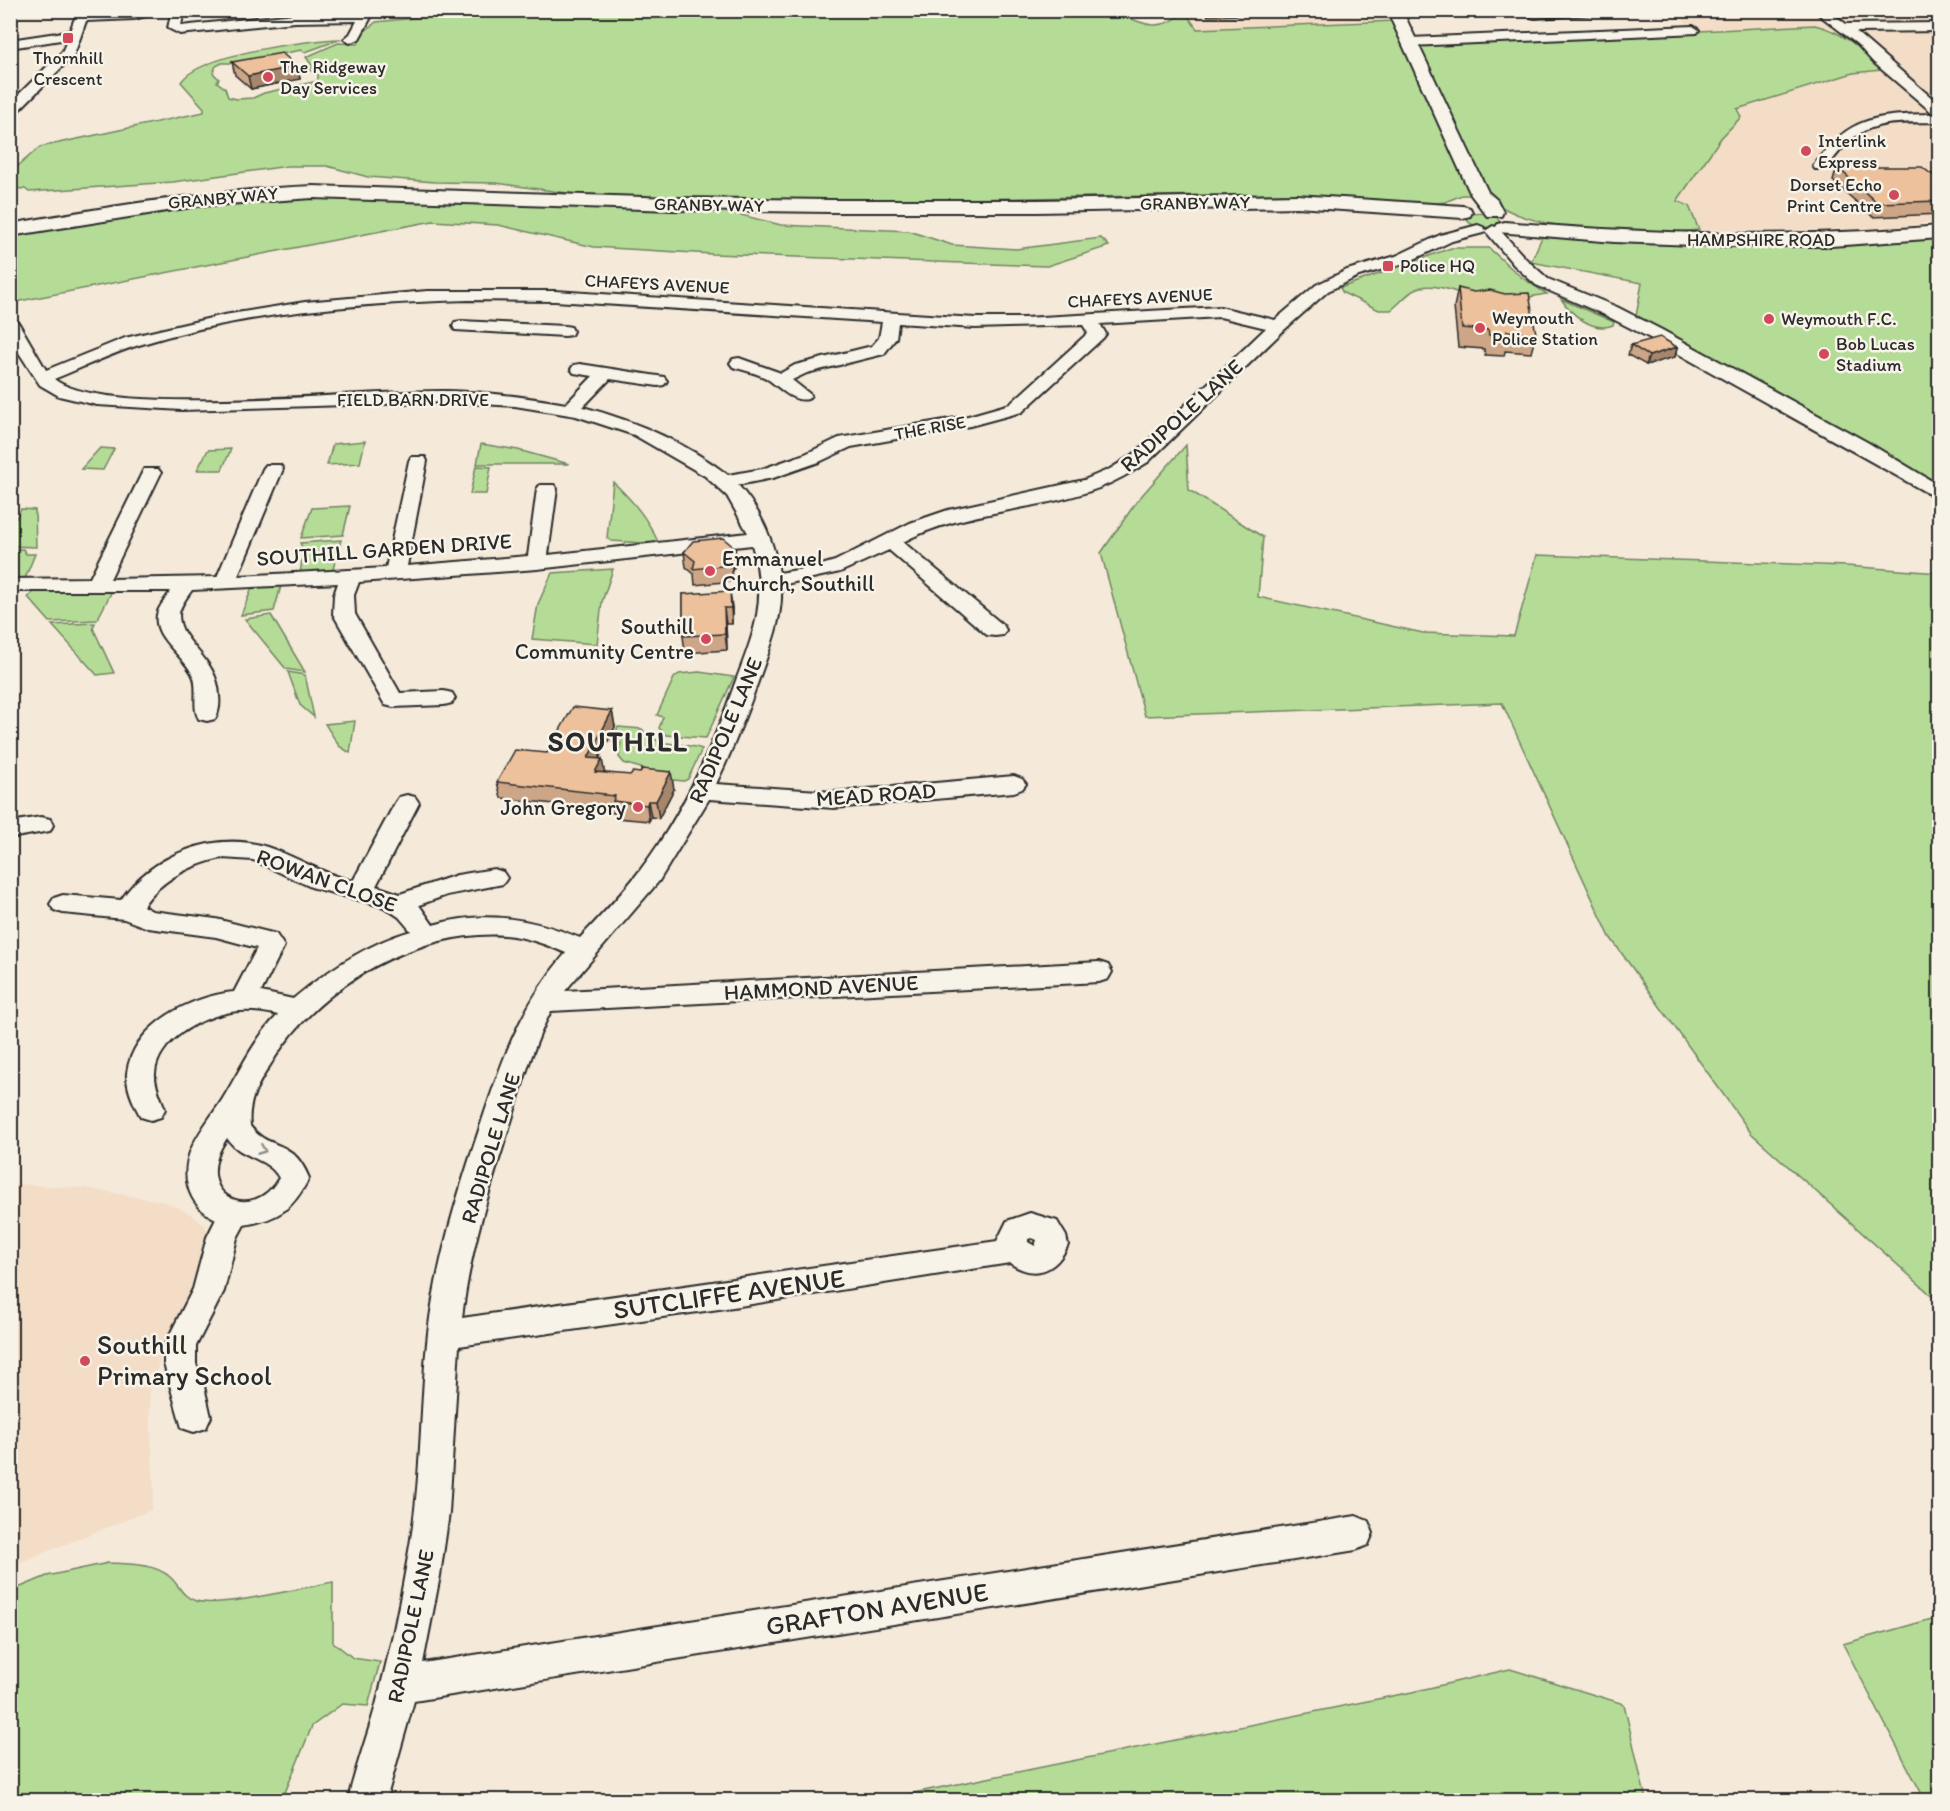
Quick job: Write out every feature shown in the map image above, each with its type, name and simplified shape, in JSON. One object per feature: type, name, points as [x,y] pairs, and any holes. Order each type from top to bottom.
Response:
[{"type":"main road","points":[[1394,10],[1410,42],[1482,218]]},
{"type":"main road","name":"GRANBY WAY","points":[[16,230],[135,207],[189,200],[313,192],[673,204],[1015,206],[1297,201],[1393,207],[1583,233]]},
{"type":"main road","name":"HAMPSHIRE ROAD","points":[[1583,233],[1724,242],[1830,240],[1940,232]]},
{"type":"street","points":[[10,111],[69,52],[83,14],[134,15],[164,10]]},
{"type":"street","points":[[178,10],[174,28],[176,30],[270,16],[295,18],[367,14]]},
{"type":"street","points":[[1511,10],[1535,14],[1592,10]]},
{"type":"street","points":[[1819,10],[1844,28],[1940,111]]},
{"type":"street","points":[[350,39],[355,36],[367,14]]},
{"type":"street","points":[[1844,28],[1940,27]]},
{"type":"street","points":[[1410,42],[1693,30]]},
{"type":"street","points":[[10,44],[77,34]]},
{"type":"street","points":[[1820,166],[1853,132],[1867,125],[1900,120],[1940,118]]},
{"type":"street","points":[[1482,218],[1520,262],[1542,282],[1611,311],[1656,334],[1860,446],[1940,494]]},
{"type":"street","name":"RADIPOLE LANE","points":[[367,1800],[399,1685],[428,1541],[439,1441],[444,1334],[456,1260],[481,1170],[511,1079],[532,1023],[543,1002],[636,894],[702,791],[739,708],[769,624],[770,580],[805,576],[843,565],[928,523],[1069,492],[1122,472],[1140,458],[1278,326],[1322,288],[1353,273],[1402,259],[1482,218]]},
{"type":"street","points":[[496,328],[515,295]]},
{"type":"street","name":"CHAFEYS AVENUE","points":[[42,377],[143,338],[286,310],[374,299],[515,295],[975,323],[1089,320],[1220,312],[1278,326]]},
{"type":"street","points":[[780,380],[801,369],[878,350],[887,339],[891,317]]},
{"type":"street","name":"THE RISE","points":[[725,482],[766,474],[812,458],[846,442],[970,421],[1016,408],[1097,334],[1089,320]]},
{"type":"street","points":[[10,322],[42,377]]},
{"type":"street","points":[[461,326],[565,331]]},
{"type":"street","points":[[739,363],[771,374],[802,394]]},
{"type":"street","points":[[580,369],[658,381]]},
{"type":"street","points":[[570,410],[606,373]]},
{"type":"street","name":"FIELD BARN DRIVE","points":[[42,377],[53,386],[79,396],[157,404],[221,405],[377,397],[496,400],[570,410],[651,435],[680,450],[725,482],[742,503],[760,538],[770,580]]},
{"type":"street","points":[[395,573],[418,461]]},
{"type":"street","points":[[225,583],[273,469]]},
{"type":"street","points":[[97,585],[151,473]]},
{"type":"street","points":[[537,563],[547,489]]},
{"type":"street","name":"SOUTHILL GARDEN DRIVE","points":[[10,585],[225,583],[351,576],[537,563],[760,538]]},
{"type":"street","points":[[890,541],[995,630]]},
{"type":"street","points":[[351,576],[344,595],[344,614],[393,700],[444,698]]},
{"type":"street","points":[[185,584],[168,612],[170,633],[195,657],[209,684],[207,714]]},
{"type":"street","name":"MEAD ROAD","points":[[702,791],[834,800],[1014,784]]},
{"type":"street","points":[[360,892],[407,803]]},
{"type":"street","points":[[10,830],[41,825]]},
{"type":"street","name":"ROWAN CLOSE","points":[[128,910],[135,897],[172,866],[190,857],[210,852],[236,850],[256,852],[298,873],[399,904],[414,917],[426,935]]},
{"type":"street","points":[[399,904],[430,890],[451,884],[494,878]]},
{"type":"street","points":[[63,904],[128,910],[148,919],[216,928],[267,941],[271,946],[269,952],[243,1001]]},
{"type":"street","points":[[234,1105],[236,1127],[242,1137],[251,1145],[284,1161],[294,1178],[287,1193],[269,1208],[235,1214],[213,1206],[203,1190],[200,1172],[206,1147],[281,1028],[327,984],[385,951],[426,935],[461,928],[503,926],[543,933],[586,951]]},
{"type":"street","name":"HAMMOND AVENUE","points":[[543,1002],[1099,972]]},
{"type":"street","points":[[151,1109],[141,1072],[154,1043],[170,1028],[191,1015],[217,1005],[243,1001],[263,1002],[298,1010]]},
{"type":"street","points":[[194,1417],[187,1382],[180,1364],[180,1346],[208,1291],[222,1237],[235,1214]]},
{"type":"street","name":"SUTCLIFFE AVENUE","points":[[444,1334],[768,1289],[1003,1253],[1013,1249]]},
{"type":"street","name":"GRAFTON AVENUE","points":[[399,1685],[1356,1533]]},
{"type":"shaded area","points":[[1185,11],[1390,11],[1396,21],[1197,30]]},
{"type":"shaded area","points":[[1674,11],[1939,11],[1939,221],[1899,227],[1790,231],[1699,230],[1689,206],[1677,201],[1721,138],[1736,122],[1740,113],[1737,110],[1853,73],[1866,71],[1833,29],[1815,25],[1695,31]]},
{"type":"shaded area","name":"Southill Primary School","points":[[10,1184],[86,1188],[165,1202],[191,1214],[206,1227],[208,1248],[199,1284],[171,1330],[149,1392],[154,1493],[151,1510],[11,1566]]},
{"type":"green space","points":[[1112,10],[1141,22],[1158,25],[1175,19],[1185,12],[1197,29],[1396,21],[1405,42],[1444,44],[1815,25],[1835,32],[1852,42],[1882,70],[1853,73],[1737,109],[1741,117],[1721,138],[1677,201],[1689,206],[1699,230],[1677,232],[1619,232],[1556,225],[1527,218],[1504,208],[1488,195],[1462,195],[1445,202],[1430,204],[1284,194],[894,200],[589,196],[496,183],[435,182],[368,177],[327,166],[288,166],[173,182],[29,192],[25,189],[11,188],[11,172],[40,147],[204,112],[204,108],[181,82],[192,72],[209,64],[255,50],[341,39],[304,52],[301,50],[236,63],[222,63],[216,66],[213,73],[219,79],[217,82],[225,88],[228,97],[253,98],[264,93],[318,81],[318,74],[309,70],[313,67],[306,57],[338,43],[358,44],[364,32],[376,22],[482,11]]},
{"type":"green space","points":[[291,197],[725,211],[781,225],[909,231],[952,245],[1016,249],[1101,238],[1109,246],[1047,266],[712,254],[594,247],[498,225],[433,221],[15,302],[11,295],[10,238],[21,234],[176,206]]},
{"type":"green space","points":[[1483,213],[1497,217],[1500,223],[1491,227],[1482,227],[1473,225],[1466,219],[1471,214]]},
{"type":"green space","name":"Bob Lucas Stadium","points":[[1939,236],[1939,484],[1778,392],[1636,316],[1642,283],[1531,262],[1542,237],[1695,245],[1868,243]]},
{"type":"green space","points":[[1451,248],[1489,248],[1521,277],[1547,294],[1489,300],[1429,286],[1413,291],[1391,310],[1379,310],[1343,293],[1340,288]]},
{"type":"green space","points":[[1561,299],[1614,322],[1613,325],[1598,327],[1591,325],[1571,311]]},
{"type":"green space","points":[[365,441],[360,463],[327,465],[333,444]]},
{"type":"green space","points":[[481,444],[518,450],[569,464],[477,464]]},
{"type":"green space","points":[[1186,445],[1189,490],[1263,537],[1258,597],[1423,633],[1514,636],[1537,555],[1846,566],[1939,573],[1939,1302],[1751,1133],[1610,937],[1502,703],[1145,716],[1101,553],[1137,501]]},
{"type":"green space","points":[[100,448],[114,449],[103,470],[81,469]]},
{"type":"green space","points":[[231,449],[222,470],[197,470],[208,450]]},
{"type":"green space","points":[[476,466],[491,467],[486,494],[470,494]]},
{"type":"green space","points":[[613,482],[640,511],[659,544],[611,541],[607,538]]},
{"type":"green space","points":[[350,506],[343,535],[301,538],[312,508]]},
{"type":"green space","points":[[21,509],[35,510],[36,547],[11,546],[11,527]]},
{"type":"green space","points":[[341,540],[332,573],[300,576],[303,550],[300,543]]},
{"type":"green space","points":[[11,549],[23,549],[26,554],[35,554],[24,581],[11,581]]},
{"type":"green space","points":[[613,569],[602,602],[597,644],[532,639],[538,604],[552,573]]},
{"type":"green space","points":[[281,586],[274,611],[241,615],[252,588]]},
{"type":"green space","points":[[35,591],[112,591],[97,620],[50,622],[28,597]]},
{"type":"green space","points":[[271,615],[305,672],[286,669],[245,619]]},
{"type":"green space","points":[[95,623],[93,628],[114,673],[97,675],[52,625]]},
{"type":"green space","points":[[288,672],[305,675],[314,717],[300,705]]},
{"type":"green space","points":[[699,672],[734,677],[706,738],[666,735],[659,728],[663,717],[657,715],[674,678],[679,674]]},
{"type":"green space","points":[[355,721],[350,753],[339,746],[325,724]]},
{"type":"green space","points":[[618,727],[642,729],[662,742],[702,749],[688,779],[684,781],[642,777],[644,769],[624,763],[619,757],[621,743],[611,742]]},
{"type":"green space","points":[[108,1563],[140,1565],[164,1572],[187,1597],[207,1602],[242,1599],[333,1582],[333,1642],[353,1658],[380,1662],[368,1706],[342,1704],[312,1726],[282,1800],[11,1800],[11,1591],[47,1576]]},
{"type":"green space","points":[[1939,1617],[1939,1800],[1925,1800],[1843,1644]]},
{"type":"green space","points":[[1510,1669],[1624,1704],[1646,1800],[879,1800],[1412,1692]]},
{"type":"building","points":[[282,53],[297,66],[248,76],[232,62]]},
{"type":"building","points":[[1837,167],[1922,167],[1931,174],[1940,174],[1940,188],[1935,188],[1940,191],[1940,201],[1877,203]]},
{"type":"building","points":[[1458,288],[1474,292],[1490,290],[1505,294],[1529,293],[1536,334],[1507,331],[1508,337],[1489,335],[1488,330],[1462,328]]},
{"type":"building","points":[[1660,337],[1677,347],[1649,356],[1631,345]]},
{"type":"building","points":[[723,538],[735,548],[727,558],[732,565],[693,569],[695,561],[684,552],[693,541]]},
{"type":"building","points":[[730,591],[731,608],[724,608],[725,634],[683,636],[683,594]]},
{"type":"building","points":[[573,707],[612,711],[588,758],[602,759],[595,772],[631,775],[633,772],[640,773],[642,769],[671,772],[656,801],[648,801],[647,805],[613,801],[615,796],[605,794],[497,782],[515,750],[547,753]]},
{"type":"place","name":"Thornhill Crescent","points":[[68,38]]},
{"type":"place","name":"The Ridgeway Day Services","points":[[268,77]]},
{"type":"place","name":"Interlink Express","points":[[1806,151]]},
{"type":"place","name":"Dorset Echo Print Centre","points":[[1894,195]]},
{"type":"place","name":"Police HQ","points":[[1388,266]]},
{"type":"place","name":"Weymouth F.C.","points":[[1769,319]]},
{"type":"place","name":"Weymouth Police Station","points":[[1480,328]]},
{"type":"place","name":"Bob Lucas Stadium","points":[[1824,354]]},
{"type":"place","name":"Emmanuel Church, Southill","points":[[710,571]]},
{"type":"place","name":"Southill Community Centre","points":[[706,639]]},
{"type":"place","name":"John Gregory","points":[[638,807]]},
{"type":"place","name":"Southill Primary School","points":[[85,1361]]},
{"type":"district","name":"SOUTHILL","points":[[618,741]]}]
